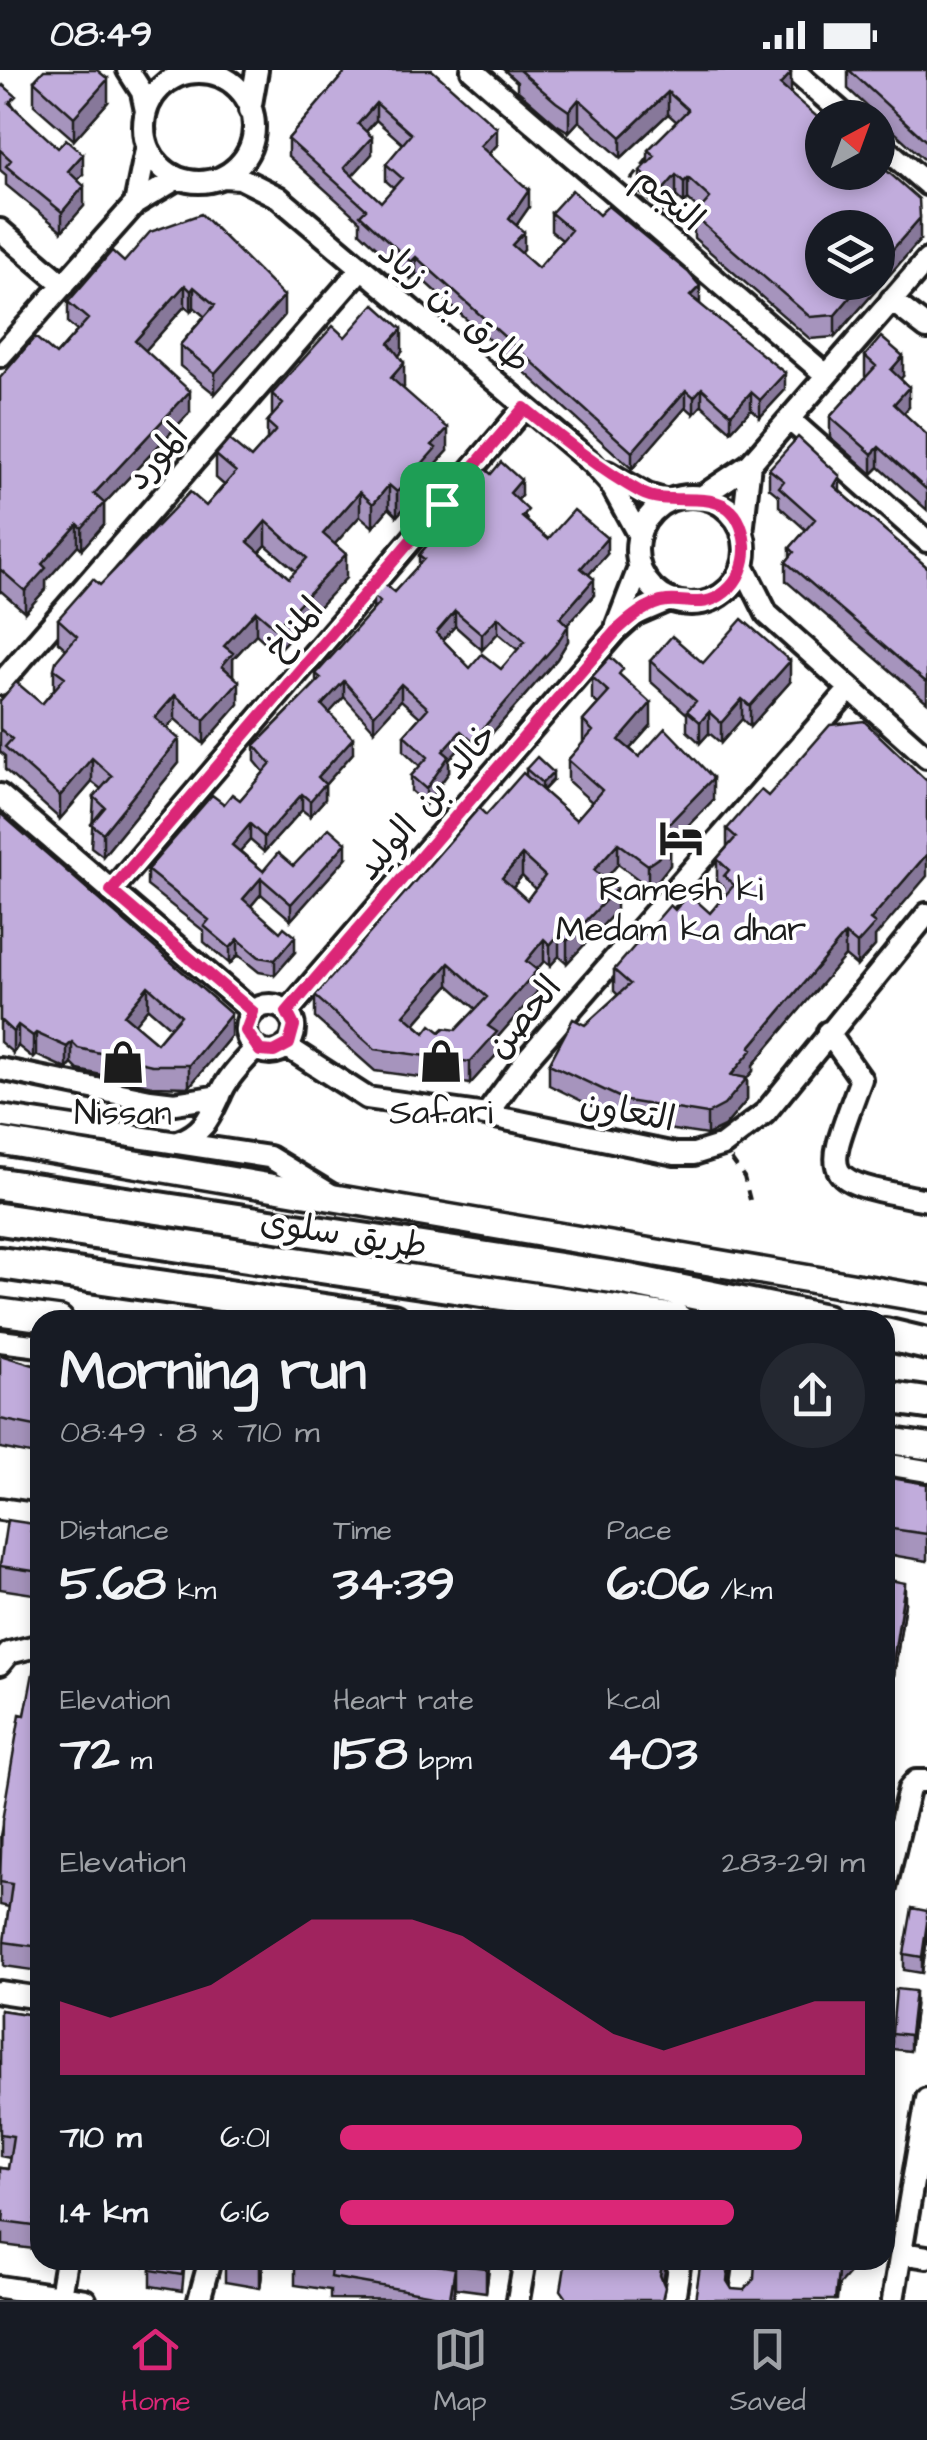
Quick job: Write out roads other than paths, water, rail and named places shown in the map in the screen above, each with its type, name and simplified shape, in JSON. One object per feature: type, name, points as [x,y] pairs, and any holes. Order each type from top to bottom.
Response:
[{"type":"highway","points":[[0,1184],[619,1278],[776,1310]]},
{"type":"highway","name":"طريق سلوى","points":[[0,1219],[610,1310]]},
{"type":"highway","points":[[0,1264],[323,1310]]},
{"type":"highway","points":[[895,1336],[927,1344]]},
{"type":"highway","points":[[895,1347],[927,1352]]},
{"type":"highway","points":[[895,1398],[927,1403]]},
{"type":"main road","name":"طريق سلوى","points":[[0,1141],[330,1194],[927,1299]]},
{"type":"main road","points":[[0,1312],[30,1316]]},
{"type":"main road","points":[[0,1323],[26,1315]]},
{"type":"main road","points":[[895,1441],[927,1446]]},
{"type":"street","points":[[128,70],[142,92],[146,111],[147,145],[135,204]]},
{"type":"street","points":[[140,70],[175,78],[225,74],[250,110]]},
{"type":"street","points":[[147,145],[162,168],[178,178],[195,182],[222,177],[240,163],[251,144],[250,110],[257,70]]},
{"type":"street","name":"النجم","points":[[472,70],[826,375]]},
{"type":"street","points":[[793,70],[827,100]]},
{"type":"street","points":[[146,111],[158,91],[175,78]]},
{"type":"street","name":"طارق بن زياد","points":[[251,144],[255,160],[278,196],[360,270],[592,463],[647,496],[667,501]]},
{"type":"street","points":[[895,157],[927,184]]},
{"type":"street","name":"طارق بن زياد","points":[[222,177],[240,178],[278,196]]},
{"type":"street","points":[[0,356],[135,204],[178,178]]},
{"type":"street","points":[[0,230],[64,285]]},
{"type":"street","points":[[895,297],[927,260]]},
{"type":"street","name":"المورد","points":[[0,684],[360,270]]},
{"type":"street","points":[[927,328],[892,300],[750,464],[701,497],[667,501],[652,511],[638,534],[639,568],[648,584],[669,600],[696,604],[735,601],[767,614],[927,756]]},
{"type":"street","name":"المناخ","points":[[111,891],[524,408]]},
{"type":"street","points":[[789,418],[927,541]]},
{"type":"street","name":"طارق بن زياد","points":[[592,463],[610,483],[638,534]]},
{"type":"street","points":[[750,464],[742,566],[767,614]]},
{"type":"street","points":[[701,497],[726,509],[742,533]]},
{"type":"street","points":[[714,600],[729,590],[742,566]]},
{"type":"street","name":"خالد بن الوليد","points":[[615,632],[639,568]]},
{"type":"street","name":"خالد بن الوليد","points":[[287,1012],[615,632],[634,616],[669,600]]},
{"type":"street","name":"الحصن","points":[[486,1115],[527,1059],[850,689]]},
{"type":"street","points":[[0,796],[253,1012]]},
{"type":"street","name":"التعاون","points":[[286,1046],[368,1098],[486,1115],[675,1154],[694,1154],[723,1146],[765,1112],[927,914]]},
{"type":"street","points":[[268,1005],[287,1012],[294,1029],[286,1046],[274,1052],[256,1048],[246,1031],[253,1012],[268,1005]]},
{"type":"street","points":[[828,1032],[861,1079],[834,1154],[840,1174],[850,1185],[927,1200]]},
{"type":"street","points":[[178,1142],[198,1133],[256,1048]]},
{"type":"street","points":[[0,1069],[150,1100],[219,1102]]},
{"type":"street","points":[[219,1102],[226,1133],[242,1152]]},
{"type":"street","name":"طريق سلوى","points":[[0,1116],[242,1152],[280,1162],[330,1194]]},
{"type":"street","points":[[0,1341],[30,1345]]},
{"type":"street","points":[[895,1466],[927,1471]]},
{"type":"street","points":[[0,1510],[30,1514]]},
{"type":"street","points":[[0,1664],[9,1653],[30,1647]]},
{"type":"street","points":[[895,1847],[909,1789],[916,1781],[927,1781]]},
{"type":"street","points":[[0,1992],[30,1996]]},
{"type":"street","points":[[893,2300],[922,2164],[927,2098]]},
{"type":"street","points":[[901,2253],[927,2257]]},
{"type":"street","points":[[60,2296],[64,2270]]},
{"type":"street","points":[[200,2300],[208,2270]]},
{"type":"street","points":[[210,2270],[210,2300]]},
{"type":"street","points":[[518,2300],[523,2270]]},
{"type":"street","points":[[674,2300],[678,2270]]},
{"type":"street","points":[[740,2300],[744,2270]]},
{"type":"street","points":[[0,2287],[84,2300]]},
{"type":"place","name":"Ramesh ki Medam ka dhar","points":[[681,838]]},
{"type":"place","name":"Safari","points":[[441,1061]]},
{"type":"place","name":"Nissan","points":[[123,1062]]}]
